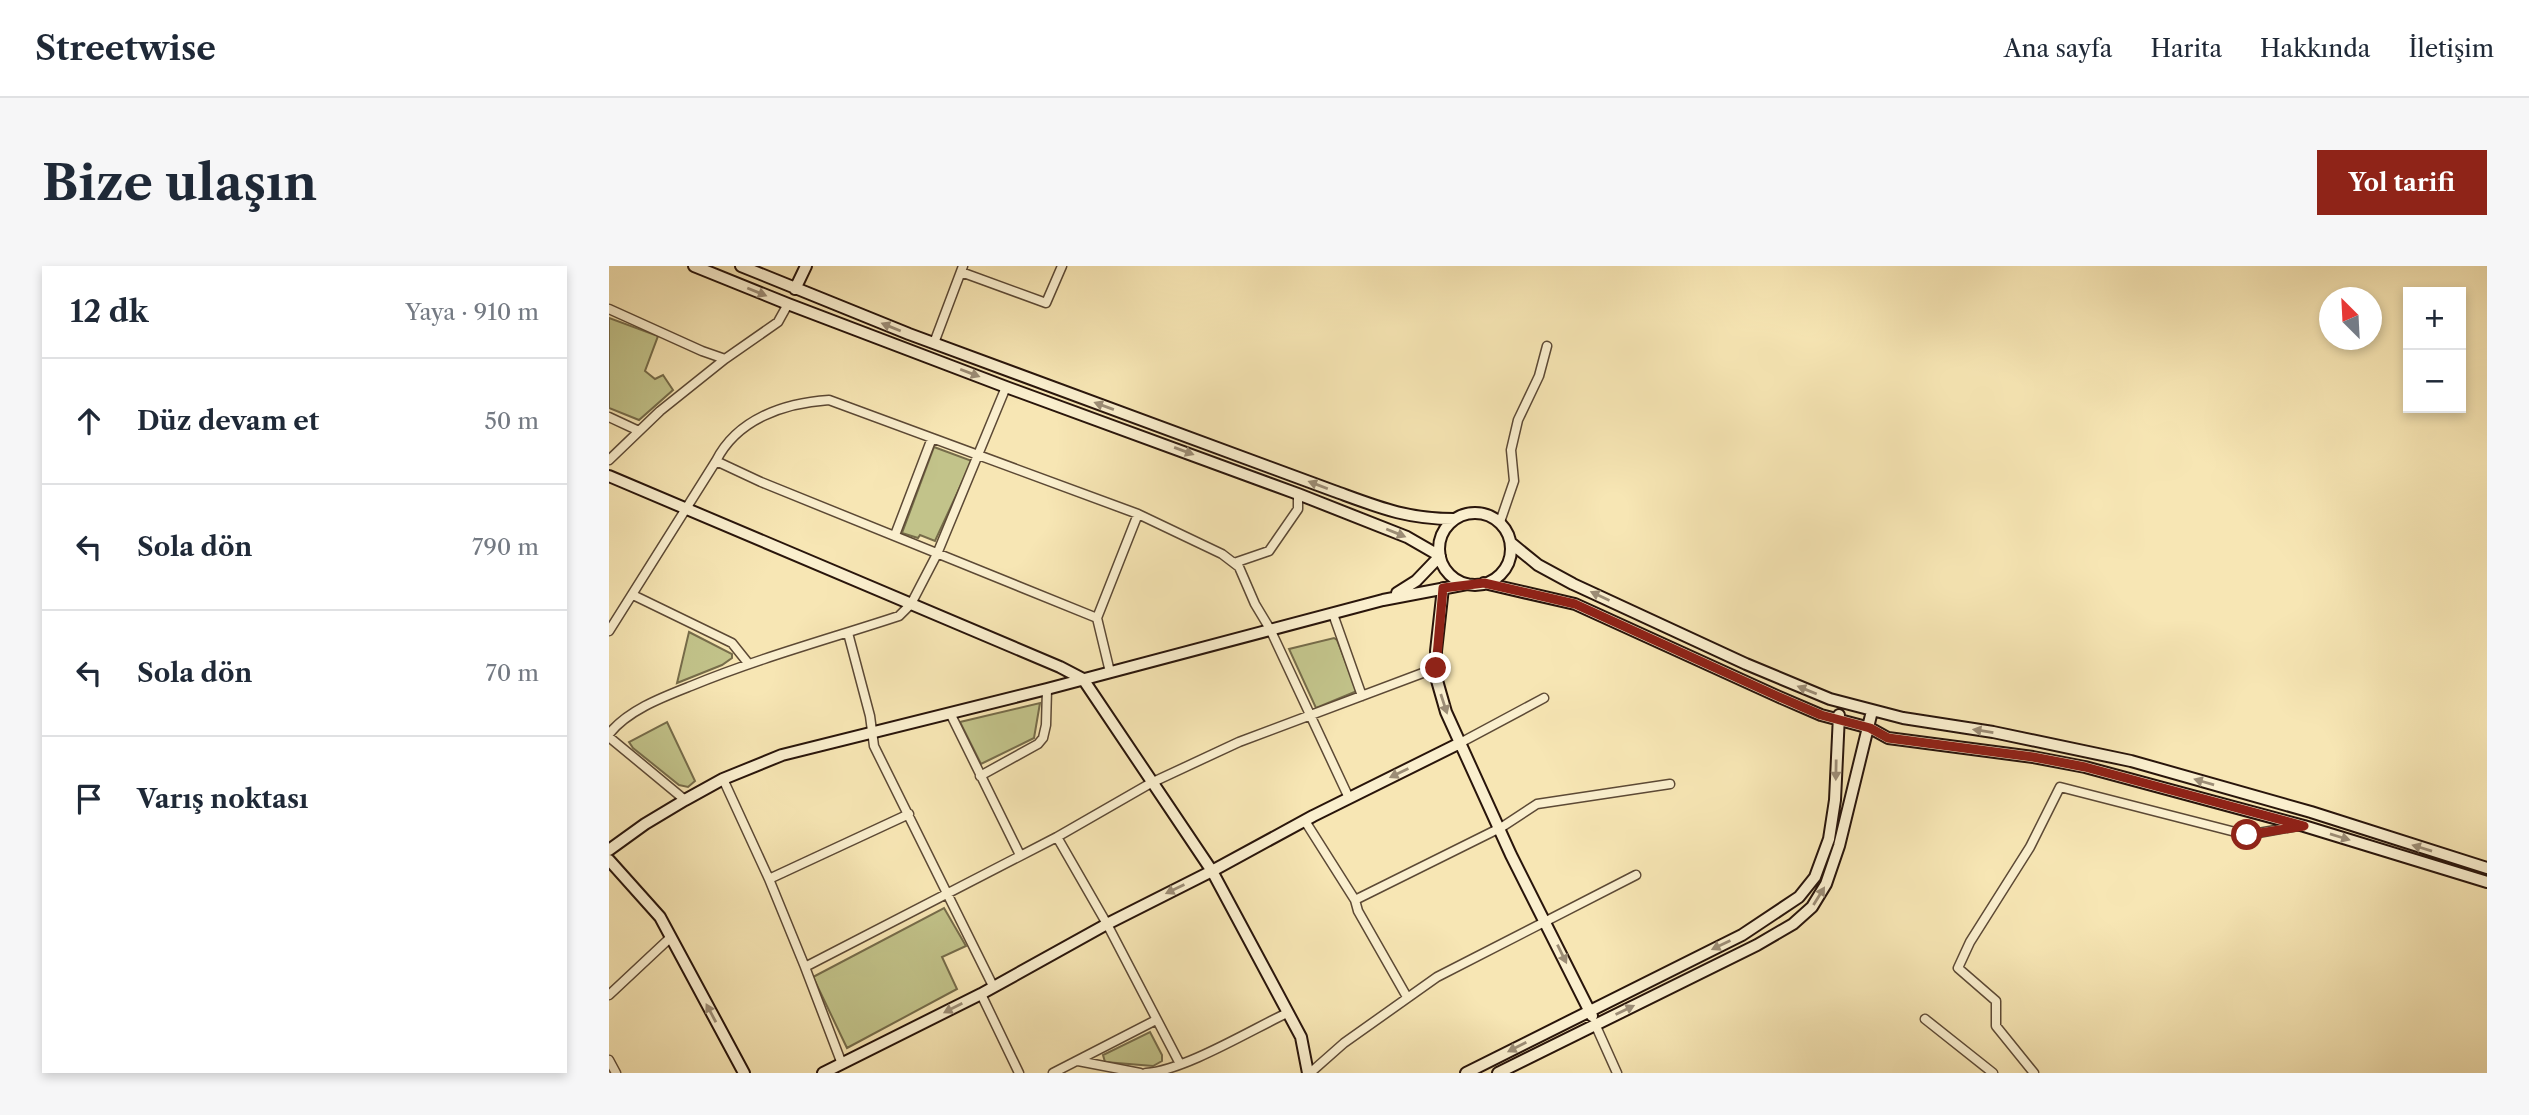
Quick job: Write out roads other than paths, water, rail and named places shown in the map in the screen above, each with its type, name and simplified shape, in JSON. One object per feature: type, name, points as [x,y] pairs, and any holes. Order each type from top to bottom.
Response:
[{"type":"main road","points":[[694,266],[1006,387],[1298,494],[1407,537],[1440,556]]},
{"type":"main road","points":[[741,266],[934,343],[1403,515],[1426,519],[1454,519]]},
{"type":"main road","points":[[795,289],[806,266]]},
{"type":"main road","points":[[609,476],[1083,679],[1212,871],[1301,1037],[1309,1073]]},
{"type":"main road","points":[[1467,584],[1447,572],[1440,556],[1440,539],[1445,528],[1454,519],[1477,512],[1500,522],[1511,543],[1507,567],[1500,576],[1484,583]]},
{"type":"main road","points":[[1511,543],[1538,565],[1573,584],[1746,664],[1843,703],[1872,711],[1993,732],[2131,761],[2311,812],[2487,868]]},
{"type":"main road","points":[[1383,600],[1405,590],[1440,556]]},
{"type":"main road","points":[[609,850],[645,824],[723,779],[782,755],[1047,689],[1383,600],[1484,583],[1575,604],[1777,696],[1837,719],[1870,728],[1888,738],[2020,755],[2085,767],[2304,826],[2486,882]]},
{"type":"main road","points":[[1443,588],[1436,677],[1446,712],[1499,828],[1595,1024]]},
{"type":"main road","points":[[1466,1073],[1742,935],[1799,897],[1815,877],[1829,839],[1835,800],[1837,719],[1843,703]]},
{"type":"main road","points":[[1498,1073],[1757,945],[1793,924],[1812,907],[1826,884],[1839,846],[1872,711]]},
{"type":"main road","points":[[823,1073],[981,994],[1107,924],[1460,743]]},
{"type":"main road","points":[[609,860],[660,917],[744,1073]]},
{"type":"street","points":[[934,343],[962,269],[1046,303],[1062,266]]},
{"type":"street","points":[[609,460],[660,411],[725,359],[778,322],[788,304]]},
{"type":"street","points":[[609,309],[725,359]]},
{"type":"street","points":[[1500,522],[1514,481],[1511,450],[1518,421],[1539,376],[1547,345]]},
{"type":"street","points":[[685,800],[609,736],[615,726],[658,699],[748,663],[899,616],[911,604],[937,554],[1006,387]]},
{"type":"street","points":[[609,631],[725,443],[741,428],[762,416],[811,401],[829,400],[1139,514],[1234,563],[1239,567],[1255,604],[1270,629],[1349,798]]},
{"type":"street","points":[[609,417],[639,431]]},
{"type":"street","points":[[895,535],[932,439]]},
{"type":"street","points":[[716,461],[761,482],[1097,618]]},
{"type":"street","points":[[1234,563],[1269,551],[1298,509],[1298,494]]},
{"type":"street","points":[[1110,672],[1097,618],[1139,514]]},
{"type":"street","points":[[633,594],[732,643],[748,663]]},
{"type":"street","points":[[1333,614],[1362,696]]},
{"type":"street","points":[[848,633],[870,716],[874,746],[993,986]]},
{"type":"street","points":[[805,967],[1057,837],[1151,783],[1239,742],[1436,668]]},
{"type":"street","points":[[980,776],[1038,744],[1043,738],[1047,689]]},
{"type":"street","points":[[1460,743],[1544,698]]},
{"type":"street","points":[[950,713],[1020,855]]},
{"type":"street","points":[[723,779],[769,879],[842,1064]]},
{"type":"street","points":[[1355,900],[1499,828],[1537,804],[1670,784]]},
{"type":"street","points":[[2034,1073],[1996,1026],[1996,1001],[1958,968],[1970,942],[2030,846],[2060,787],[2247,835],[2304,826]]},
{"type":"street","points":[[769,879],[909,814]]},
{"type":"street","points":[[1305,821],[1355,900],[1358,911],[1407,997]]},
{"type":"street","points":[[1057,837],[1107,924],[1180,1064]]},
{"type":"street","points":[[1309,1073],[1344,1043],[1437,977],[1636,875]]},
{"type":"street","points":[[609,995],[671,937]]},
{"type":"street","points":[[981,994],[1019,1073]]},
{"type":"street","points":[[1146,1073],[1163,1072],[1287,1013]]},
{"type":"street","points":[[1925,1019],[1993,1073]]},
{"type":"street","points":[[1053,1073],[1156,1020]]},
{"type":"street","points":[[1595,1024],[1617,1073]]},
{"type":"street","points":[[609,1060],[616,1073]]},
{"type":"street","points":[[1077,1061],[1140,1073]]}]
